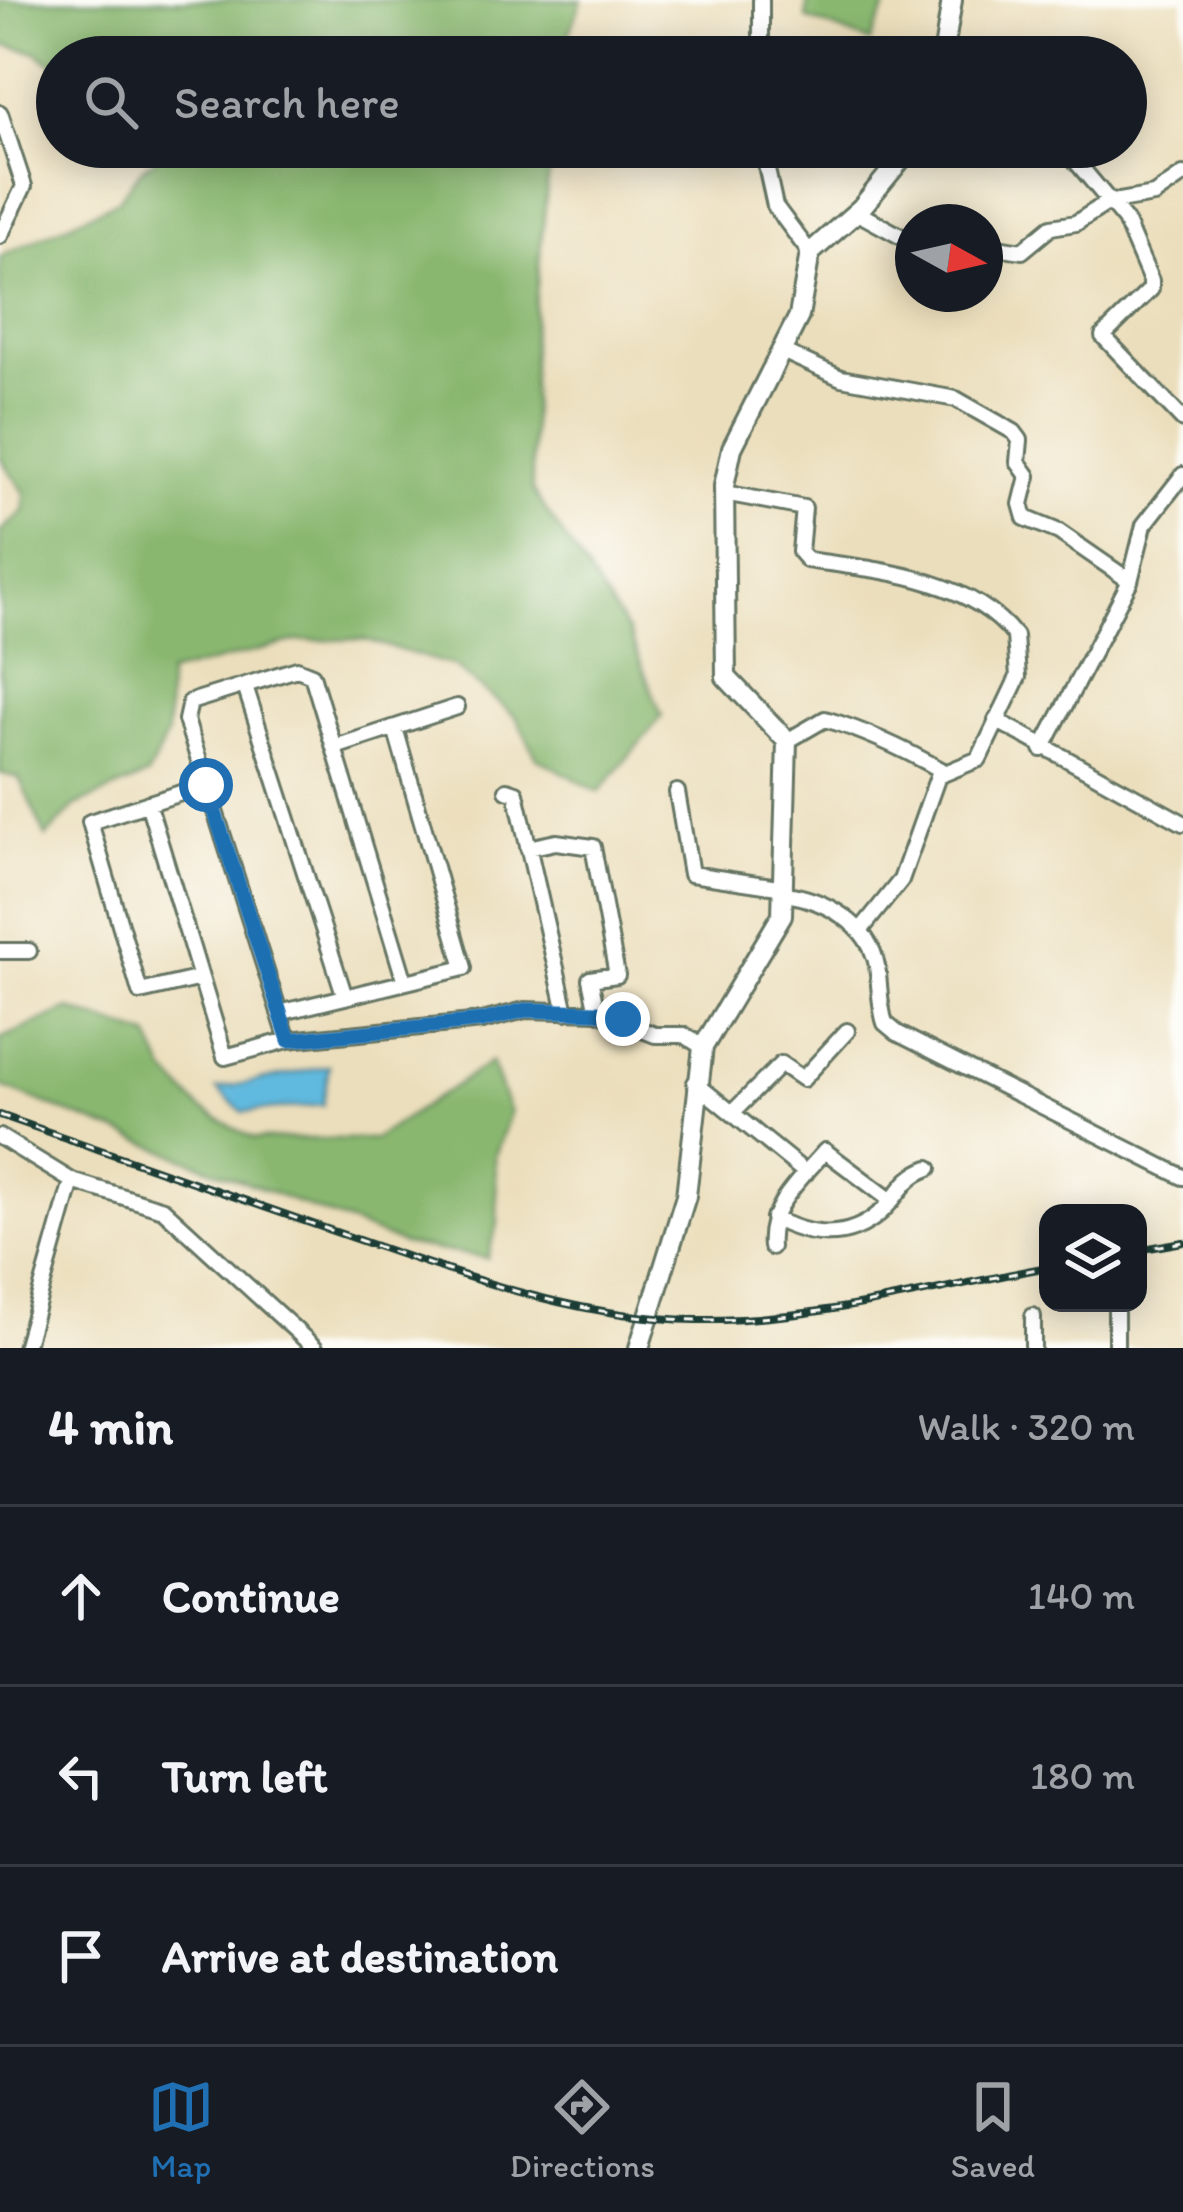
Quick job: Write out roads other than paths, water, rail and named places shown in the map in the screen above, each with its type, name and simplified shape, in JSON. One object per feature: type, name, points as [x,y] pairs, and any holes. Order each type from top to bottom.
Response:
[{"type":"street","points":[[761,0],[761,36]]},
{"type":"street","points":[[946,36],[952,0]]},
{"type":"street","points":[[0,113],[24,186],[0,236]]},
{"type":"street","points":[[767,168],[775,206],[810,253]]},
{"type":"street","points":[[639,1348],[686,1196],[695,1083],[704,1047],[772,938],[785,891],[787,741],[726,677],[724,493],[739,433],[800,316],[810,253],[856,212],[893,168]]},
{"type":"street","points":[[1080,168],[1125,220],[1151,289],[1103,336],[1183,420]]},
{"type":"street","points":[[1003,248],[1022,251],[1043,232],[1076,223],[1106,202],[1154,195],[1183,175]]},
{"type":"street","points":[[856,212],[895,233]]},
{"type":"street","points":[[782,351],[841,378],[956,399],[1014,432],[1020,440],[1018,462],[1028,476],[1021,504],[1024,518],[1059,532],[1130,581]]},
{"type":"street","points":[[1042,749],[1130,581],[1144,525],[1183,475]]},
{"type":"street","points":[[724,493],[804,508],[800,552],[807,560],[912,579],[985,605],[1015,636],[1018,677],[979,759],[943,771],[889,748],[867,731],[825,719],[787,741]]},
{"type":"street","points":[[289,1040],[186,720],[190,702],[297,669],[312,676],[405,982]]},
{"type":"street","points":[[245,686],[344,997]]},
{"type":"street","points":[[335,746],[458,707]]},
{"type":"street","points":[[996,720],[1183,823]]},
{"type":"street","points":[[279,1013],[464,968],[395,728]]},
{"type":"street","points":[[860,931],[901,880],[943,771]]},
{"type":"street","points":[[201,978],[140,992],[90,822],[206,785]]},
{"type":"street","points":[[507,790],[516,793],[566,1012]]},
{"type":"street","points":[[676,792],[691,874],[811,898],[860,931],[874,953],[885,1023],[897,1033],[1183,1177]]},
{"type":"street","points":[[148,803],[225,1057],[289,1040],[482,1021],[525,1010],[597,1012],[655,1036],[684,1035],[704,1047]]},
{"type":"street","points":[[528,848],[556,842],[593,847],[616,974],[590,979],[597,1012]]},
{"type":"street","points":[[0,951],[29,951]]},
{"type":"street","points":[[732,1113],[781,1064],[803,1079],[847,1031]]},
{"type":"street","points":[[695,1083],[806,1173]]},
{"type":"street","points":[[0,1137],[72,1180],[163,1209],[315,1348]]},
{"type":"street","points":[[771,1247],[773,1218],[825,1151],[889,1199]]},
{"type":"street","points":[[773,1218],[814,1235],[833,1235],[883,1210],[906,1177],[929,1168]]},
{"type":"street","points":[[25,1348],[72,1180]]},
{"type":"street","points":[[1116,1312],[1116,1348]]},
{"type":"street","points":[[1033,1316],[1033,1348]]},
{"type":"water","points":[[329,1066],[323,1105],[243,1112],[217,1089]]},
{"type":"railway","points":[[0,1115],[437,1267],[522,1293],[609,1312],[697,1320],[785,1316],[1039,1269]]},
{"type":"railway","points":[[1147,1248],[1183,1242]]}]
